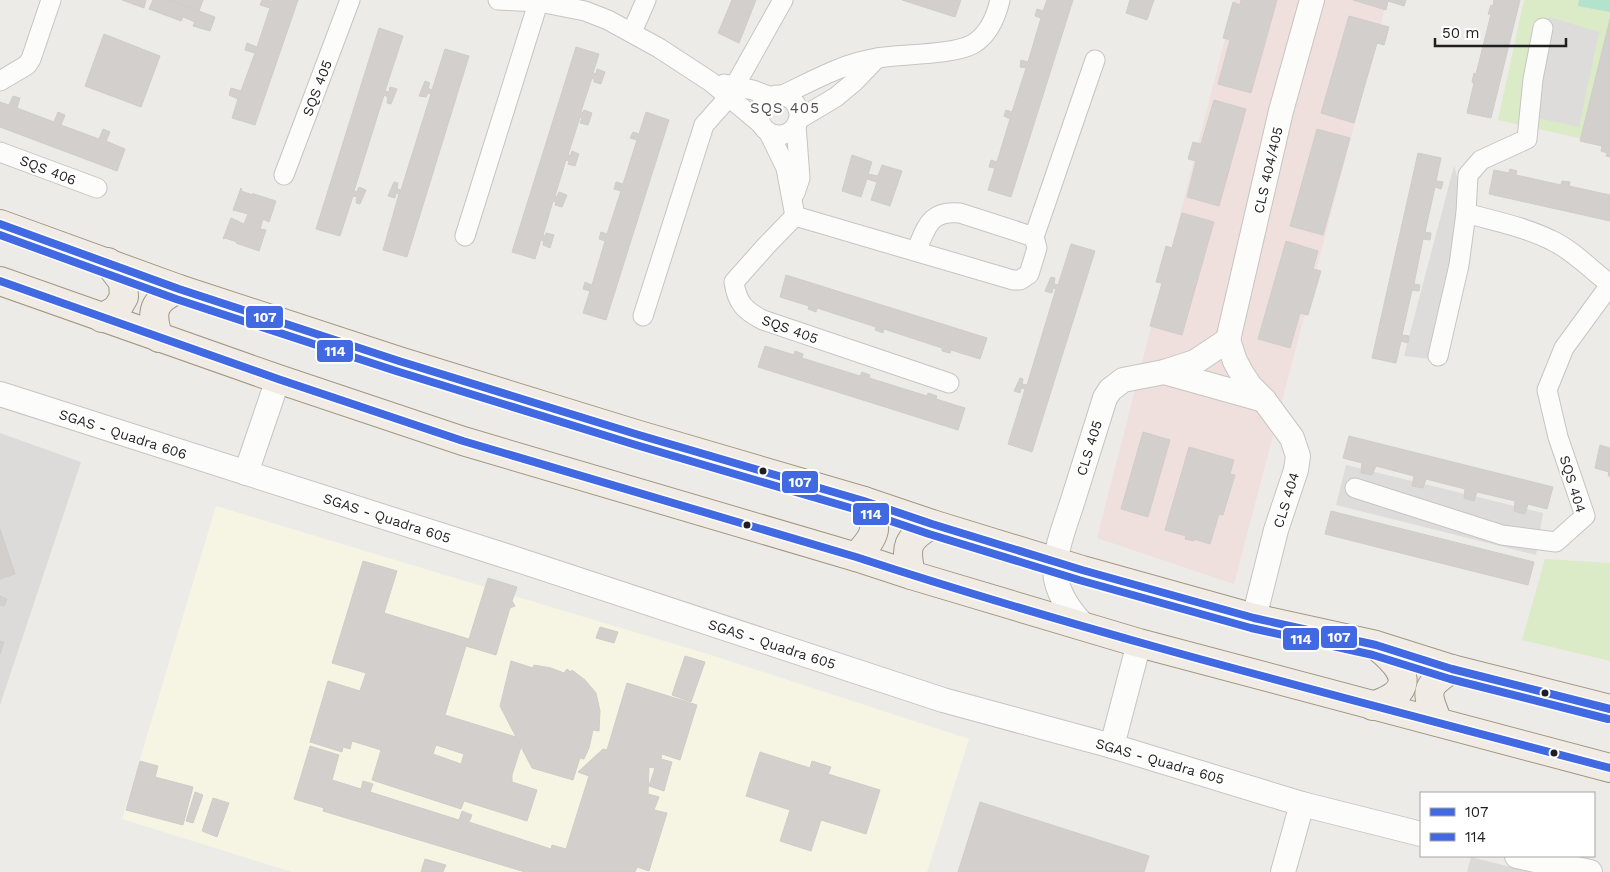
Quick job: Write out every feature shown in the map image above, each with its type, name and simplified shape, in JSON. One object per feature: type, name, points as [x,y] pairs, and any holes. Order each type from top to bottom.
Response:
[{"type":"main road","points":[[0,224],[179,289],[408,364],[639,435],[864,501],[1082,570],[1254,618],[1376,645],[1452,669],[1610,708]]},
{"type":"main road","points":[[102,318],[117,309],[124,297],[123,282],[108,262]]},
{"type":"main road","points":[[0,281],[278,379],[462,441],[1139,643],[1610,768]]},
{"type":"main road","points":[[160,338],[154,322],[156,308],[168,294],[179,289]]},
{"type":"main road","points":[[856,557],[868,544],[875,524],[873,515],[864,501]]},
{"type":"main road","points":[[911,575],[907,558],[909,545],[913,538],[932,524]]},
{"type":"main road","points":[[1374,706],[1395,694],[1400,687],[1402,676],[1392,659],[1376,645]]},
{"type":"main road","points":[[1438,722],[1429,700],[1429,692],[1432,683],[1452,669]]},
{"type":"street","points":[[0,81],[27,65],[31,59],[50,0]]},
{"type":"street","name":"SQS 405","points":[[284,175],[350,0]]},
{"type":"street","points":[[498,0],[539,1],[585,11],[632,32],[710,82],[731,92],[764,128],[781,135],[792,130],[798,122],[836,97],[878,58]]},
{"type":"street","points":[[632,32],[646,0]]},
{"type":"street","points":[[643,316],[704,125],[731,92],[784,0]]},
{"type":"street","points":[[1000,0],[990,27],[971,45],[954,50],[878,58],[846,66],[777,96],[761,105],[759,111],[764,128],[786,168],[794,208],[916,251],[1012,280],[1020,280],[1029,274],[1036,254],[1037,248],[1034,237],[1095,60]]},
{"type":"street","name":"CLS 404/405","points":[[1228,340],[1281,111],[1312,0]]},
{"type":"street","points":[[465,236],[539,1]]},
{"type":"street","points":[[1438,356],[1459,265],[1466,213],[1468,175],[1480,160],[1528,139],[1533,79],[1543,28]]},
{"type":"street","points":[[731,92],[753,90],[794,101],[799,113],[798,122]]},
{"type":"street","name":"SQS 405","points":[[798,122],[800,178],[794,208],[765,247],[734,282],[736,295],[742,306],[762,320],[950,383]]},
{"type":"street","name":"SQS 406","points":[[0,152],[96,188]]},
{"type":"street","points":[[916,251],[930,220],[938,214],[948,212],[960,213],[1034,237]]},
{"type":"street","name":"SQS 404","points":[[1355,488],[1502,535],[1556,542],[1585,516],[1558,437],[1547,390],[1564,348],[1610,285],[1552,240],[1466,213]]},
{"type":"street","name":"CLS 405","points":[[1085,627],[1073,615],[1062,598],[1056,578],[1056,561],[1105,398],[1110,390],[1123,380],[1164,372],[1195,362],[1228,340]]},
{"type":"street","name":"CLS 404","points":[[1228,340],[1235,361],[1242,374],[1292,438],[1298,456],[1296,470],[1276,530],[1254,618]]},
{"type":"street","points":[[1164,372],[1264,400]]},
{"type":"street","points":[[246,473],[278,379]]},
{"type":"street","name":"SGAS - Quadra 606","points":[[0,394],[246,473]]},
{"type":"street","name":"SGAS - Quadra 605","points":[[246,473],[506,556],[943,700],[1112,746],[1302,804],[1420,834]]},
{"type":"street","points":[[1112,746],[1139,643]]},
{"type":"street","points":[[1283,872],[1302,804]]},
{"type":"street","points":[[1522,857],[1590,872]]},
{"type":"shaded area","points":[[1235,0],[1387,0],[1234,584],[1097,538]]},
{"type":"shaded area","points":[[1549,17],[1599,32],[1579,127],[1529,116]]},
{"type":"shaded area","points":[[1454,166],[1472,231],[1448,361],[1404,356]]},
{"type":"shaded area","points":[[0,433],[81,462],[0,705]]},
{"type":"shaded area","points":[[1346,465],[1543,513],[1536,555],[1336,505]]},
{"type":"shaded area","points":[[216,506],[714,656],[969,739],[927,872],[292,872],[122,819]]},
{"type":"shaded area","points":[[1471,857],[1530,872],[1467,872]]},
{"type":"green space","points":[[1524,0],[1610,0],[1610,59],[1592,141],[1498,120]]},
{"type":"green space","points":[[1579,0],[1610,0],[1610,12],[1578,6]]},
{"type":"green space","points":[[1545,559],[1610,563],[1610,661],[1522,640]]},
{"type":"building","points":[[122,0],[146,0],[144,8]]},
{"type":"building","points":[[153,0],[169,0],[215,17],[210,31],[193,26],[195,22],[183,17],[181,21],[149,9]]},
{"type":"building","points":[[169,0],[203,0],[199,11]]},
{"type":"building","points":[[262,0],[298,0],[255,125],[232,118],[238,99],[229,95],[231,88],[241,91],[255,53],[245,50],[247,43],[257,47],[270,8],[260,5]]},
{"type":"building","points":[[732,0],[756,0],[739,43],[718,33]]},
{"type":"building","points":[[902,0],[961,0],[955,17]]},
{"type":"building","points":[[1047,0],[1073,0],[1011,197],[988,190],[995,168],[989,167],[991,160],[997,162],[1010,119],[1004,116],[1006,110],[1012,112],[1026,68],[1020,67],[1021,60],[1028,62],[1041,18],[1035,16],[1037,9],[1043,11]]},
{"type":"building","points":[[1130,0],[1154,0],[1147,20],[1126,13]]},
{"type":"building","points":[[1241,0],[1277,0],[1251,93],[1218,84],[1230,40],[1223,38],[1233,2],[1240,5]]},
{"type":"building","points":[[1353,0],[1406,0],[1404,6],[1388,1],[1386,10]]},
{"type":"building","points":[[1494,0],[1520,0],[1491,118],[1467,113],[1474,83],[1472,82],[1474,73],[1476,74],[1491,14],[1488,14]]},
{"type":"building","points":[[1349,16],[1389,27],[1384,45],[1377,43],[1354,123],[1321,113]]},
{"type":"building","points":[[1610,19],[1610,157],[1606,156],[1607,153],[1601,151],[1602,146],[1580,141]]},
{"type":"building","points":[[379,28],[403,36],[385,91],[389,92],[390,87],[397,89],[391,104],[387,103],[388,97],[384,95],[354,191],[357,192],[359,187],[366,190],[360,204],[356,203],[357,197],[353,196],[340,236],[316,229]]},
{"type":"building","points":[[104,34],[160,56],[141,107],[85,86]]},
{"type":"building","points":[[576,47],[599,54],[593,73],[596,74],[597,69],[605,72],[601,84],[594,82],[592,78],[584,102],[581,112],[583,113],[584,110],[592,113],[588,125],[580,123],[582,118],[580,117],[568,155],[570,156],[572,151],[579,154],[575,166],[568,164],[569,161],[566,160],[555,196],[557,197],[559,192],[567,195],[562,207],[555,205],[556,202],[553,201],[543,235],[545,236],[546,233],[554,235],[550,248],[543,245],[544,241],[541,240],[535,259],[512,252]]},
{"type":"building","points":[[445,49],[469,56],[407,257],[383,250],[399,194],[396,193],[395,198],[388,196],[394,182],[398,183],[397,189],[401,190],[431,94],[428,93],[426,97],[419,96],[425,81],[430,83],[428,88],[432,90]]},
{"type":"building","points":[[13,96],[20,98],[17,108],[54,122],[58,112],[65,115],[61,125],[99,139],[103,129],[110,132],[106,141],[125,149],[117,171],[0,127],[0,102],[9,105]]},
{"type":"building","points":[[1214,100],[1246,109],[1219,206],[1187,197],[1196,161],[1188,159],[1193,142],[1201,144]]},
{"type":"building","points":[[646,112],[669,120],[606,320],[583,313],[590,291],[583,289],[585,282],[592,285],[605,241],[599,239],[601,232],[607,234],[621,191],[614,189],[616,182],[623,184],[637,140],[630,138],[633,132],[639,134]]},
{"type":"building","points":[[1317,129],[1350,138],[1323,235],[1290,226]]},
{"type":"building","points":[[1418,153],[1441,158],[1436,181],[1443,182],[1441,189],[1435,187],[1425,232],[1431,233],[1430,240],[1423,239],[1414,284],[1420,285],[1419,291],[1412,290],[1402,335],[1409,336],[1408,343],[1401,341],[1396,363],[1372,358]]},
{"type":"building","points":[[852,155],[872,162],[868,174],[878,176],[882,165],[902,171],[890,206],[871,200],[877,182],[867,179],[861,197],[842,191]]},
{"type":"building","points":[[1510,169],[1517,171],[1516,175],[1561,185],[1562,181],[1570,182],[1569,186],[1610,195],[1610,221],[1489,194],[1494,170],[1509,173]]},
{"type":"building","points":[[241,188],[241,191],[276,201],[269,222],[263,219],[260,229],[266,230],[259,251],[225,238],[223,239],[231,218],[244,224],[248,214],[233,210]]},
{"type":"building","points":[[1182,213],[1214,222],[1182,335],[1150,326],[1162,283],[1156,282],[1166,246],[1172,248]]},
{"type":"building","points":[[1286,241],[1318,251],[1313,269],[1321,271],[1308,315],[1300,313],[1290,348],[1258,339]]},
{"type":"building","points":[[1071,244],[1095,251],[1032,452],[1008,444],[1025,389],[1021,388],[1020,393],[1014,391],[1020,378],[1023,379],[1022,384],[1027,385],[1056,289],[1053,288],[1052,293],[1045,291],[1051,277],[1055,278],[1054,284],[1058,285]]},
{"type":"building","points":[[786,275],[987,338],[980,359],[951,350],[950,353],[942,351],[942,348],[884,329],[883,333],[875,330],[876,327],[817,308],[816,312],[808,309],[809,306],[780,297]]},
{"type":"building","points":[[765,346],[794,355],[795,351],[803,354],[802,358],[860,376],[862,372],[870,375],[869,378],[927,396],[928,393],[937,396],[936,399],[965,408],[958,430],[758,367]]},
{"type":"building","points":[[1143,432],[1170,440],[1148,517],[1121,509]]},
{"type":"building","points":[[1349,436],[1553,487],[1547,509],[1528,504],[1525,514],[1514,511],[1515,501],[1477,492],[1474,501],[1464,498],[1465,489],[1426,479],[1423,488],[1412,486],[1414,476],[1376,466],[1372,475],[1361,473],[1362,463],[1343,458]]},
{"type":"building","points":[[1600,445],[1610,448],[1610,476],[1608,476],[1609,472],[1595,468]]},
{"type":"building","points":[[1189,447],[1234,460],[1230,474],[1235,475],[1223,515],[1219,514],[1210,544],[1194,539],[1194,541],[1185,539],[1186,536],[1165,530]]},
{"type":"building","points":[[1331,511],[1534,562],[1528,585],[1325,534]]},
{"type":"building","points":[[0,529],[15,574],[0,579]]},
{"type":"building","points":[[363,561],[397,571],[384,613],[469,639],[488,578],[517,587],[512,601],[515,606],[510,608],[496,655],[466,646],[445,715],[516,737],[521,747],[512,775],[512,782],[537,790],[527,821],[464,801],[461,809],[372,780],[381,750],[352,741],[350,749],[343,747],[342,752],[310,742],[328,681],[360,691],[366,673],[332,663]],"holes":[[[436,745],[464,754],[461,764],[433,754]]]},
{"type":"building","points":[[0,596],[7,599],[4,606],[0,605]]},
{"type":"building","points":[[600,627],[618,632],[614,643],[596,638]]},
{"type":"building","points":[[0,641],[4,642],[0,654]]},
{"type":"building","points":[[685,656],[705,662],[691,702],[672,695]]},
{"type":"building","points":[[511,661],[533,668],[534,665],[551,668],[564,673],[567,669],[571,672],[572,670],[585,680],[596,693],[600,711],[599,731],[593,730],[589,748],[584,759],[580,758],[573,780],[532,768],[500,706]]},
{"type":"building","points":[[627,683],[697,705],[680,760],[662,754],[661,759],[672,762],[664,791],[649,786],[655,768],[649,767],[648,794],[659,797],[654,810],[667,813],[649,871],[637,867],[635,872],[525,872],[323,811],[324,808],[294,799],[310,746],[339,755],[332,780],[361,789],[363,781],[373,784],[370,792],[459,820],[462,811],[472,815],[469,822],[551,849],[552,845],[566,849],[589,776],[578,772],[603,749],[607,750]]},
{"type":"building","points":[[760,752],[810,768],[812,761],[831,767],[828,774],[880,790],[866,834],[821,820],[811,851],[780,841],[790,810],[746,796]]},
{"type":"building","points":[[140,761],[158,766],[155,777],[193,787],[183,825],[126,810]]},
{"type":"building","points":[[195,792],[203,795],[193,823],[186,821]]},
{"type":"building","points":[[213,798],[229,803],[217,837],[202,831]]},
{"type":"building","points":[[980,802],[1149,856],[1144,872],[958,872]]},
{"type":"building","points":[[425,859],[446,865],[443,872],[421,872]]},
{"type":"transit line","name":"107","points":[[0,224],[179,289],[399,361],[639,435],[864,501],[1082,570],[1254,618],[1376,645],[1452,669],[1610,709]]},
{"type":"transit line","name":"114","points":[[0,235],[176,299],[396,371],[636,445],[861,511],[1079,580],[1251,628],[1373,655],[1450,679],[1608,719]]},
{"type":"transit line","name":"107","points":[[0,281],[278,379],[463,441],[1137,642],[1610,768]]},
{"type":"district","name":"SQS 405","points":[[785,108]]}]
